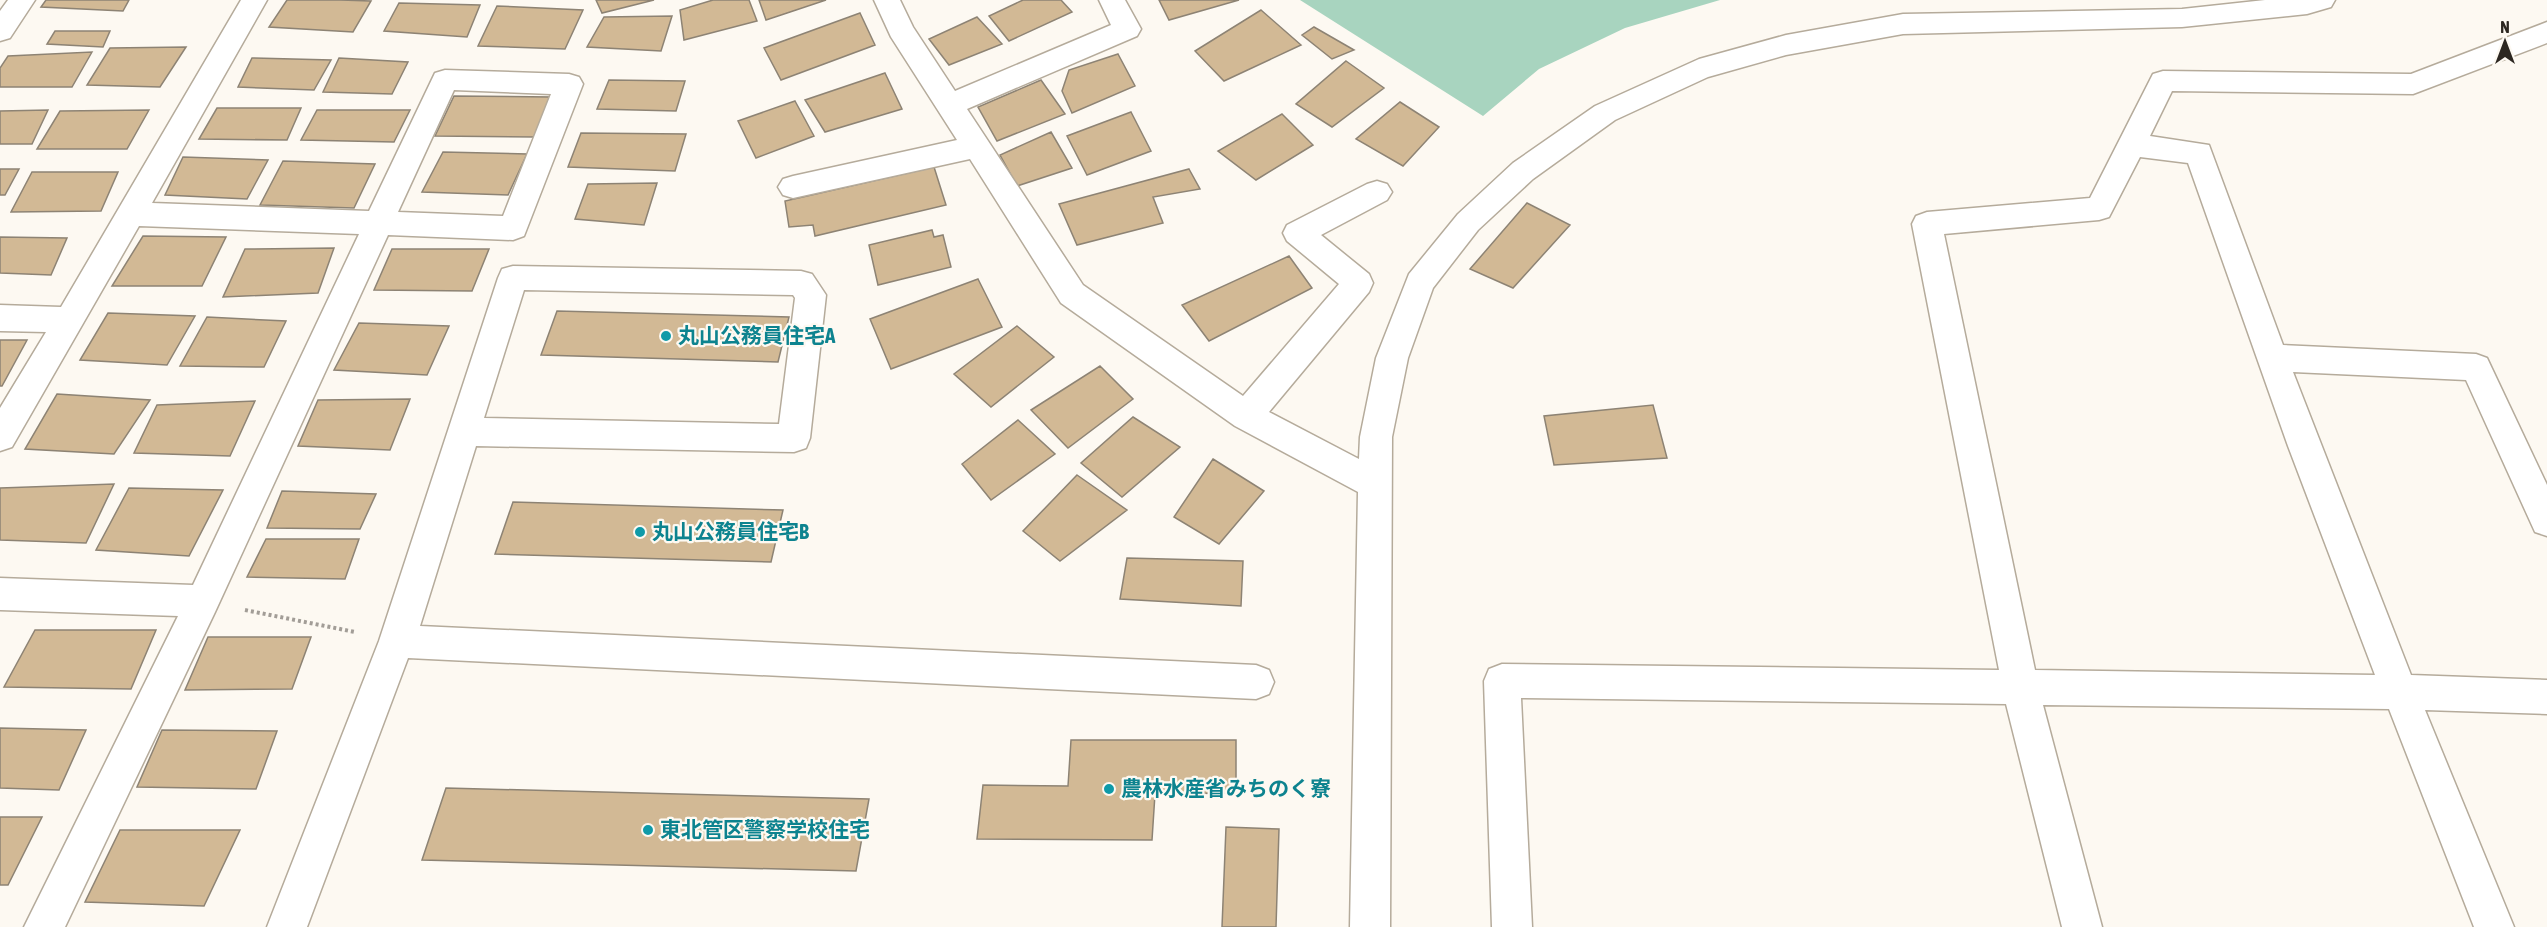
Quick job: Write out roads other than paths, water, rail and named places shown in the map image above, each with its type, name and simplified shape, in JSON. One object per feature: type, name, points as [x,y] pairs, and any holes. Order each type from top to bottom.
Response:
[{"type":"street","points":[[0,31],[22,0]]},
{"type":"street","points":[[0,436],[70,320],[254,0]]},
{"type":"street","points":[[887,0],[901,30],[1072,294],[1246,416],[1375,484]]},
{"type":"street","points":[[949,105],[1127,29],[1112,0]]},
{"type":"street","points":[[1370,927],[1376,437],[1392,358],[1420,283],[1468,222],[1523,171],[1605,113],[1699,69],[1786,45],[1903,24],[2182,18],[2307,5],[2322,0]]},
{"type":"street","points":[[2082,927],[2020,687],[1927,224],[2099,209],[2163,81],[2413,84],[2547,32]]},
{"type":"street","points":[[44,927],[203,601],[377,224],[445,80],[569,84],[513,228],[377,224],[129,214]]},
{"type":"street","points":[[2131,145],[2199,153],[2271,358],[2399,692],[2494,927]]},
{"type":"street","points":[[793,187],[976,147]]},
{"type":"street","points":[[1246,416],[1358,283],[1298,233],[1377,192]]},
{"type":"street","points":[[287,927],[397,640],[513,278],[801,283],[812,295],[794,438],[464,432]]},
{"type":"street","points":[[0,318],[70,320]]},
{"type":"street","points":[[2271,358],[2476,367],[2547,521]]},
{"type":"street","points":[[0,594],[203,601]]},
{"type":"street","points":[[397,640],[1256,682]]},
{"type":"street","points":[[1512,927],[1502,681],[2399,692],[2547,696]]},
{"type":"place","name":"丸山公務員住宅A","points":[[666,336]]},
{"type":"place","name":"丸山公務員住宅B","points":[[640,532]]},
{"type":"place","name":"農林水産省みちのく寮","points":[[1109,789]]},
{"type":"place","name":"東北管区警察学校住宅","points":[[648,830]]}]
